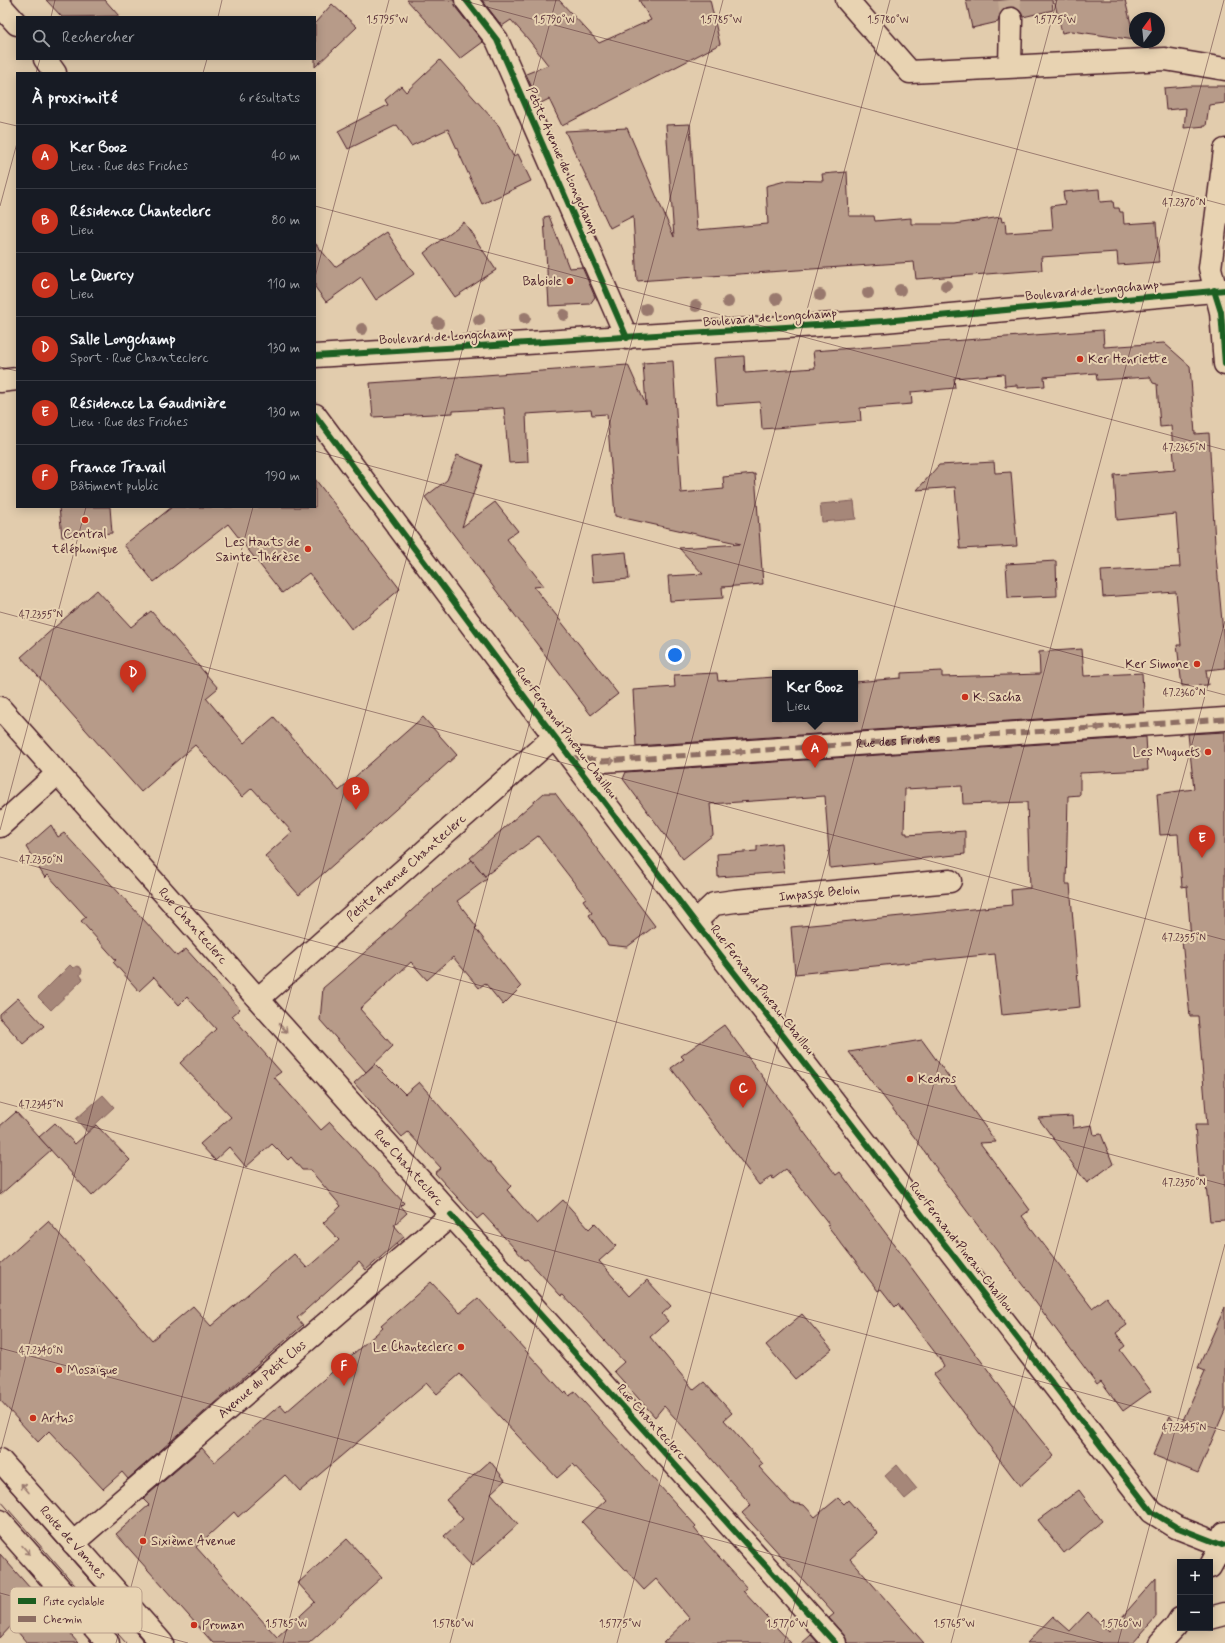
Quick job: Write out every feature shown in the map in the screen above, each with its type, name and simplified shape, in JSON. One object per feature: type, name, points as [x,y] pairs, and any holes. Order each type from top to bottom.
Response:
[{"type":"street","name":"Petite Avenue de Longchamp","points":[[466,0],[497,40],[628,338]]},
{"type":"street","points":[[847,0],[910,72],[1010,66],[1165,60],[1225,70]]},
{"type":"street","points":[[0,5],[16,23]]},
{"type":"street","points":[[1010,66],[1011,19]]},
{"type":"street","points":[[46,60],[54,72]]},
{"type":"street","points":[[1225,150],[1211,261],[1220,290],[1225,364]]},
{"type":"street","name":"Boulevard de Longchamp","points":[[316,356],[628,338],[884,321],[1220,290]]},
{"type":"street","points":[[0,381],[16,379]]},
{"type":"street","name":"Rue Fernand Pineau-Chaillou","points":[[316,417],[695,922],[1152,1512],[1176,1527],[1224,1545]]},
{"type":"street","name":"Rue Chanteclerc","points":[[0,708],[258,999],[835,1643]]},
{"type":"street","name":"Rue des Friches","points":[[571,756],[604,761],[1225,719]]},
{"type":"street","name":"Petite Avenue Chanteclerc","points":[[258,999],[555,736]]},
{"type":"street","points":[[0,826],[58,773]]},
{"type":"street","name":"Impasse Beloin","points":[[695,922],[714,904],[950,881]]},
{"type":"street","name":"Avenue du Petit Clos","points":[[73,1543],[451,1215]]},
{"type":"street","name":"Route de Vannes","points":[[0,1460],[112,1587]]},
{"type":"street","points":[[0,1522],[58,1587]]},
{"type":"street","points":[[1213,1562],[1224,1545]]},
{"type":"street","points":[[1213,1617],[1225,1614]]},
{"type":"street","name":"Route de Vannes","points":[[142,1621],[162,1643]]},
{"type":"street","points":[[1160,1643],[1177,1625]]},
{"type":"street","points":[[99,1633],[108,1643]]},
{"type":"shaded area","points":[[854,501],[856,519],[822,522],[820,504]]},
{"type":"shaded area","points":[[70,965],[73,968],[77,966],[81,968],[82,971],[80,975],[83,979],[51,1010],[38,997]]},
{"type":"shaded area","points":[[103,1095],[114,1107],[87,1132],[76,1119]]},
{"type":"shaded area","points":[[897,1465],[917,1489],[905,1499],[885,1476]]},
{"type":"building","points":[[46,0],[105,0],[119,16],[61,16]]},
{"type":"building","points":[[407,0],[454,0],[456,8],[483,42],[460,59]]},
{"type":"building","points":[[482,0],[559,0],[599,43],[651,20],[639,0],[710,0],[720,44],[562,126],[549,99],[539,104],[526,74],[548,65],[511,20],[502,26]]},
{"type":"building","points":[[966,0],[1052,0],[1053,10],[1023,17],[1018,9],[1011,7],[1005,8],[1001,12],[998,22],[972,28]]},
{"type":"building","points":[[1054,0],[1125,0],[1129,16],[1129,39],[1072,31],[1062,33]]},
{"type":"building","points":[[332,4],[357,27],[315,67],[316,60],[316,22]]},
{"type":"building","points":[[440,60],[499,126],[513,156],[518,154],[531,181],[482,204],[448,129],[411,146],[397,125],[348,149],[338,131],[388,105],[385,100],[401,86],[406,92]]},
{"type":"building","points":[[1225,86],[1225,103],[1209,105],[1206,126],[1184,128],[1186,108],[1166,110],[1164,88]]},
{"type":"building","points":[[690,124],[697,230],[768,224],[766,186],[789,180],[823,181],[822,174],[847,172],[849,216],[874,216],[875,221],[911,218],[911,224],[955,224],[1001,217],[1002,222],[1005,221],[1006,233],[1053,230],[1051,206],[1065,204],[1063,192],[1099,189],[1100,202],[1113,201],[1114,208],[1119,208],[1120,212],[1123,212],[1124,224],[1156,222],[1159,262],[1118,265],[1117,252],[1041,257],[1042,270],[916,279],[914,262],[637,281],[633,216],[610,228],[565,131],[627,128],[674,237],[666,125]]},
{"type":"building","name":"Babiole","points":[[549,216],[569,268],[582,267],[595,297],[590,304],[549,306],[544,217]]},
{"type":"building","points":[[464,222],[496,270],[455,297],[424,253]]},
{"type":"building","points":[[387,232],[414,274],[376,300],[361,277],[326,302],[316,288],[316,244],[335,267]]},
{"type":"building","points":[[1103,330],[1104,347],[1164,343],[1190,366],[1195,434],[1209,433],[1215,544],[1225,655],[1225,668],[1206,670],[1208,685],[1182,686],[1177,645],[1181,645],[1176,592],[1103,597],[1101,571],[1180,567],[1176,514],[1117,520],[1114,475],[1175,470],[1171,426],[1160,427],[1157,384],[1153,383],[1150,377],[1097,380],[1096,373],[1044,377],[1045,386],[1017,388],[1017,385],[1005,386],[1004,374],[954,378],[955,388],[911,392],[912,404],[860,408],[861,421],[762,429],[760,402],[717,405],[714,358],[744,356],[745,373],[815,368],[813,351]]},
{"type":"building","points":[[673,361],[681,493],[724,489],[723,477],[755,474],[763,584],[722,587],[723,598],[670,601],[668,576],[703,574],[679,548],[741,544],[615,516],[607,414],[592,415],[591,410],[526,414],[528,462],[509,463],[504,408],[453,411],[453,413],[373,417],[370,383],[628,365],[646,405],[643,363]]},
{"type":"building","points":[[457,455],[483,465],[462,527],[495,502],[518,531],[507,539],[544,586],[534,587],[618,694],[591,715],[425,497],[447,480]]},
{"type":"building","points":[[994,462],[995,473],[1011,472],[1017,546],[960,549],[955,487],[917,490],[939,465]]},
{"type":"building","name":"Les Hauts de Sainte-Thérèse","points":[[316,480],[400,589],[352,630],[309,573],[282,593],[228,524],[154,582],[124,545],[171,508],[316,508]]},
{"type":"building","name":"Central téléphonique","points":[[59,508],[110,508],[112,533],[62,537]]},
{"type":"building","points":[[626,552],[629,579],[593,582],[591,555]]},
{"type":"building","points":[[1056,561],[1057,596],[1008,598],[1006,564]]},
{"type":"building","points":[[97,590],[131,627],[151,611],[218,688],[206,698],[244,743],[274,717],[339,791],[423,717],[457,755],[299,895],[265,856],[292,832],[252,788],[242,797],[195,745],[141,792],[21,657]]},
{"type":"building","points":[[1082,649],[1084,676],[1142,673],[1144,712],[636,746],[633,690],[675,687],[674,675],[717,673],[718,681],[772,677],[772,722],[858,722],[858,682],[901,678],[901,673],[942,671],[942,677],[1040,674],[1039,652]]},
{"type":"building","points":[[1225,732],[1225,1220],[1210,1221],[1205,1176],[1199,1177],[1195,1125],[1207,1125],[1198,1016],[1190,1016],[1182,941],[1191,940],[1187,886],[1182,887],[1178,834],[1160,835],[1157,794],[1194,789],[1188,734]]},
{"type":"building","points":[[1146,737],[1148,770],[1080,773],[1080,795],[1068,796],[1066,884],[1070,884],[1080,1007],[1002,1015],[995,954],[795,974],[791,927],[1012,905],[1011,890],[1030,888],[1027,802],[963,804],[962,786],[905,789],[904,833],[907,833],[907,835],[965,831],[965,854],[830,868],[825,796],[710,804],[713,835],[683,859],[623,779],[626,772]]},
{"type":"building","points":[[544,793],[555,793],[655,926],[627,947],[608,945],[589,915],[592,913],[583,900],[586,898],[538,836],[485,876],[470,858]]},
{"type":"building","points":[[51,825],[58,837],[64,833],[177,956],[186,949],[240,1009],[232,1016],[281,1072],[274,1077],[321,1130],[330,1122],[404,1203],[401,1206],[407,1213],[394,1225],[404,1237],[366,1270],[359,1262],[297,1318],[303,1325],[128,1479],[122,1472],[103,1489],[49,1431],[38,1442],[0,1400],[0,1264],[48,1221],[152,1340],[193,1306],[211,1326],[294,1254],[307,1268],[339,1240],[323,1223],[341,1206],[310,1170],[302,1170],[291,1157],[288,1160],[272,1144],[246,1167],[229,1147],[215,1160],[200,1144],[231,1117],[180,1063],[216,1029],[187,997],[179,1005],[154,977],[139,991],[113,962],[116,960],[81,921],[86,917],[48,875],[45,878],[26,847]]},
{"type":"building","points":[[781,843],[784,872],[718,877],[717,854],[757,851],[757,846]]},
{"type":"building","points":[[472,860],[487,879],[457,901],[477,927],[475,928],[521,987],[503,1005],[485,983],[479,988],[453,957],[427,980],[411,962],[360,1009],[393,1046],[366,1072],[320,1020],[323,988],[386,934],[434,890],[433,889]]},
{"type":"building","points":[[18,998],[44,1026],[23,1044],[0,1018],[0,1014]]},
{"type":"building","points":[[724,1025],[836,1175],[840,1172],[1032,1429],[1054,1456],[1020,1486],[934,1374],[944,1367],[940,1359],[898,1304],[895,1307],[881,1289],[878,1291],[827,1225],[829,1224],[786,1169],[773,1179],[772,1176],[759,1185],[671,1068],[684,1059],[681,1056]]},
{"type":"building","points":[[922,1040],[996,1142],[980,1143],[1030,1210],[1022,1216],[1092,1308],[1106,1297],[1127,1325],[1116,1333],[1125,1346],[1120,1350],[1151,1391],[1123,1411],[1101,1381],[1097,1384],[936,1170],[937,1169],[915,1138],[849,1052]]},
{"type":"building","points":[[375,1064],[405,1094],[419,1082],[488,1162],[490,1162],[511,1186],[507,1190],[537,1224],[563,1200],[589,1229],[595,1223],[616,1246],[599,1261],[630,1296],[647,1280],[671,1306],[662,1314],[668,1321],[650,1337],[694,1390],[704,1382],[732,1413],[724,1420],[763,1464],[759,1467],[792,1503],[804,1505],[815,1517],[838,1498],[844,1504],[848,1500],[878,1534],[850,1559],[924,1643],[847,1643],[844,1635],[829,1618],[834,1614],[742,1513],[751,1505],[698,1443],[664,1406],[655,1417],[614,1371],[624,1362],[563,1295],[561,1296],[527,1259],[525,1260],[483,1214],[477,1219],[435,1173],[441,1168],[408,1132],[402,1137],[354,1083]]},
{"type":"building","points":[[16,1112],[51,1150],[0,1195],[0,1126]]},
{"type":"building","points":[[1072,1116],[1073,1128],[1092,1125],[1094,1135],[1101,1134],[1113,1164],[1087,1183],[1038,1118]]},
{"type":"building","points":[[55,1123],[75,1144],[96,1125],[130,1160],[92,1196],[39,1137]]},
{"type":"building","points":[[431,1282],[460,1313],[478,1298],[564,1393],[566,1391],[569,1396],[575,1392],[696,1526],[694,1528],[702,1538],[747,1588],[743,1591],[791,1643],[663,1643],[689,1618],[656,1579],[644,1590],[582,1522],[606,1500],[573,1464],[557,1478],[460,1374],[437,1394],[427,1383],[300,1491],[285,1475],[238,1517],[234,1512],[196,1547],[277,1637],[315,1602],[298,1583],[347,1539],[382,1577],[309,1643],[213,1643],[116,1534],[149,1505],[143,1499],[202,1448],[214,1462],[280,1405],[286,1412],[383,1328],[381,1326]]},
{"type":"building","points":[[1225,1307],[1225,1410],[1198,1473],[1153,1455],[1170,1416],[1179,1429],[1205,1371],[1198,1368]]},
{"type":"building","points":[[802,1314],[832,1349],[795,1379],[766,1345]]},
{"type":"building","points":[[490,1461],[505,1480],[491,1493],[518,1524],[472,1566],[444,1536],[463,1519],[446,1500]]},
{"type":"building","points":[[1079,1490],[1102,1521],[1064,1553],[1038,1520]]},
{"type":"building","points":[[0,1554],[29,1587],[10,1587],[10,1627],[0,1638]]},
{"type":"building","points":[[1156,1578],[1156,1617],[1133,1643],[1027,1643],[1053,1616],[1070,1631],[1088,1612],[1109,1632]]},
{"type":"building","points":[[19,1633],[69,1633],[78,1643],[27,1643]]},
{"type":"building","points":[[811,1635],[818,1643],[802,1643]]},
{"type":"tunnel","points":[[1009,0],[1011,19]]},
{"type":"tram line","points":[[0,1478],[96,1587]]},
{"type":"tram line","points":[[0,1500],[77,1587]]},
{"type":"tram line","points":[[117,1633],[126,1643]]},
{"type":"tram line","points":[[136,1633],[145,1643]]},
{"type":"marked path","points":[[571,757],[603,761],[1225,719]]},
{"type":"cycle path","points":[[466,0],[497,40],[627,338]]},
{"type":"cycle path","points":[[1214,290],[1221,312],[1225,364]]},
{"type":"cycle path","points":[[316,356],[884,321],[1225,290]]},
{"type":"cycle path","points":[[316,416],[536,712],[695,922],[1152,1512],[1176,1527],[1222,1545]]},
{"type":"cycle path","points":[[451,1215],[835,1643]]},
{"type":"place","name":"Babiole","points":[[570,281]]},
{"type":"place","name":"Ker Henriette","points":[[1080,359]]},
{"type":"place","name":"Central téléphonique","points":[[85,520]]},
{"type":"place","name":"Les Hauts de Sainte-Thérèse","points":[[308,549]]},
{"type":"place","name":"Ker Simone","points":[[1197,664]]},
{"type":"place","name":"Salle Longchamp","points":[[133,693]]},
{"type":"place","name":"K. Sacha","points":[[965,697]]},
{"type":"place","name":"Les Muguets","points":[[1208,752]]},
{"type":"place","name":"Ker Booz","points":[[815,768]]},
{"type":"place","name":"Résidence Chanteclerc","points":[[356,810]]},
{"type":"place","name":"Résidence La Gaudinière","points":[[1202,858]]},
{"type":"place","name":"Kedros","points":[[910,1079]]},
{"type":"place","name":"Le Quercy","points":[[743,1108]]},
{"type":"place","name":"Le Chanteclerc","points":[[461,1347]]},
{"type":"place","name":"Mosaïque","points":[[59,1370]]},
{"type":"place","name":"France Travail","points":[[344,1386]]},
{"type":"place","name":"Artus","points":[[33,1418]]},
{"type":"place","name":"Sixième Avenue","points":[[143,1541]]},
{"type":"place","name":"Proman","points":[[194,1625]]}]
